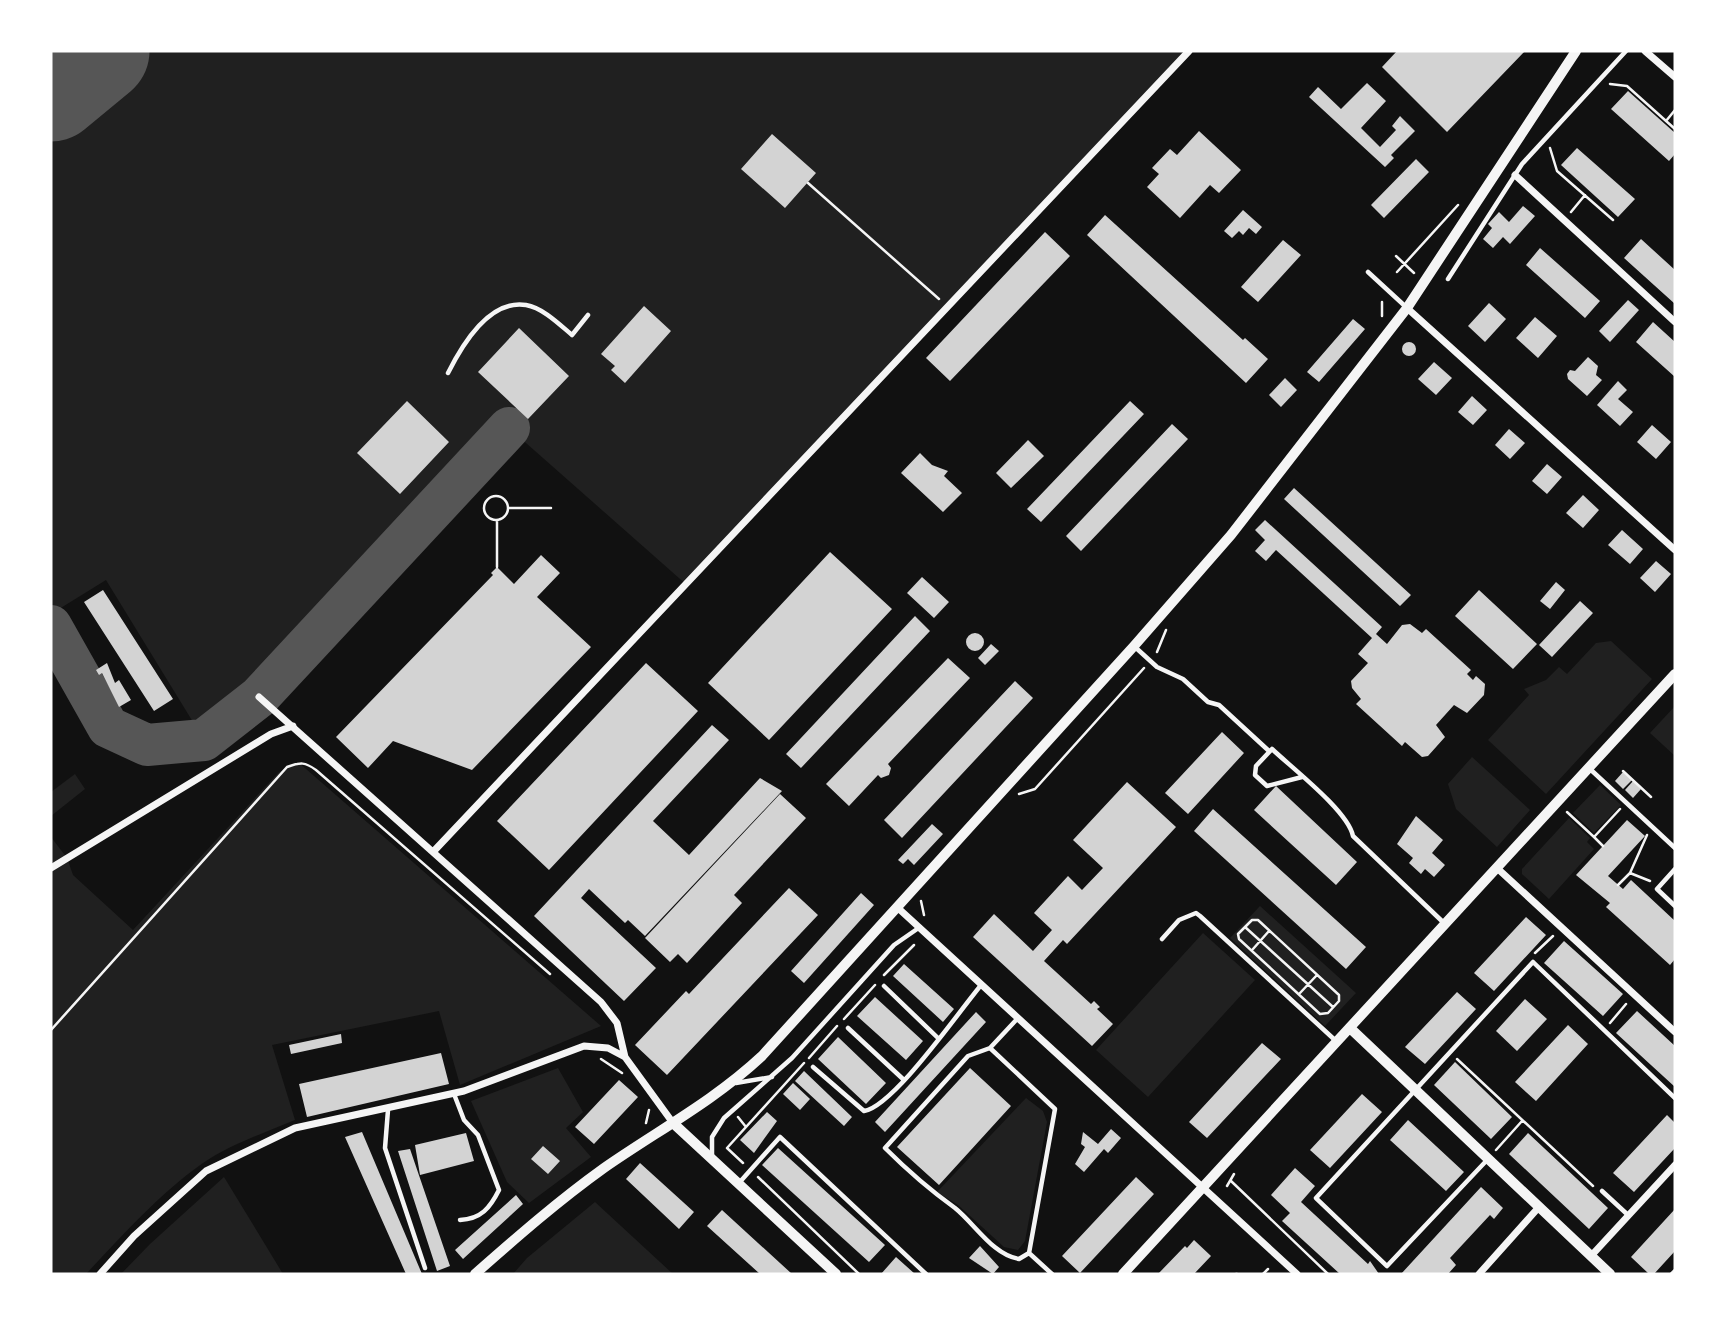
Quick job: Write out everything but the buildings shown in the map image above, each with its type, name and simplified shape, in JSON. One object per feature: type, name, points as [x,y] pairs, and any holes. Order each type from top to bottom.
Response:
[{"type":"street","points":[[433,852],[1189,51]]},
{"type":"street","points":[[475,1274],[536,1220],[612,1163],[730,1083],[778,1040],[1134,646],[1239,525],[1407,308],[1576,51]]},
{"type":"street","points":[[1645,51],[1675,77]]},
{"type":"street","points":[[1515,175],[1675,321]]},
{"type":"street","points":[[1407,308],[1675,550]]},
{"type":"street","points":[[1123,1274],[1675,674]]},
{"type":"street","points":[[258,697],[607,1008],[621,1031],[625,1058]]},
{"type":"street","points":[[51,868],[271,734],[293,726]]},
{"type":"street","points":[[1497,868],[1675,1032]]},
{"type":"street","points":[[898,908],[1297,1274]]},
{"type":"street","points":[[1350,1028],[1491,1156],[1539,1207],[1610,1274]]},
{"type":"street","points":[[100,1274],[134,1236],[206,1171],[295,1128],[388,1110],[453,1093],[584,1046],[608,1048],[625,1058],[673,1123],[713,1163],[836,1274]]},
{"type":"street","points":[[1591,1256],[1675,1165]]},
{"type":"street","points":[[1479,1274],[1539,1207]]},
{"type":"lane","points":[[1448,279],[1515,175],[1626,51]]},
{"type":"lane","points":[[1368,272],[1407,308]]},
{"type":"lane","points":[[448,373],[459,350],[494,311],[511,305],[527,305],[547,315],[572,335],[589,315]]},
{"type":"lane","points":[[1134,646],[1150,661],[1183,679],[1208,702],[1219,705],[1269,751]]},
{"type":"lane","points":[[1301,777],[1267,786],[1255,775],[1256,766],[1272,749],[1351,824],[1353,836],[1446,925]]},
{"type":"lane","points":[[1589,768],[1675,848]]},
{"type":"lane","points":[[1675,869],[1657,889],[1675,906]]},
{"type":"lane","points":[[1162,939],[1179,920],[1196,913],[1337,1042]]},
{"type":"lane","points":[[713,1163],[712,1136],[717,1126],[773,1077],[894,945],[920,927]]},
{"type":"lane","points":[[1491,1156],[1387,1266],[1316,1198],[1533,962],[1675,1098]]},
{"type":"lane","points":[[813,1067],[864,1111],[873,1109],[904,1080],[982,984]]},
{"type":"lane","points":[[884,986],[939,1039]]},
{"type":"lane","points":[[990,1048],[1055,1109],[1029,1252],[1019,1259],[1001,1251],[884,1148],[968,1056],[990,1048],[1018,1017]]},
{"type":"lane","points":[[848,1028],[904,1080]]},
{"type":"lane","points":[[730,1083],[773,1077]]},
{"type":"lane","points":[[453,1093],[464,1120],[478,1135],[499,1190],[491,1207],[473,1219],[460,1220]]},
{"type":"lane","points":[[388,1110],[385,1148],[425,1268]]},
{"type":"lane","points":[[737,1185],[780,1137],[926,1274]]},
{"type":"lane","points":[[1602,1191],[1629,1216]]},
{"type":"lane","points":[[1029,1252],[1052,1274]]},
{"type":"path","points":[[1603,84],[1627,86],[1675,128]]},
{"type":"path","points":[[1666,121],[1675,110]]},
{"type":"path","points":[[1556,139],[1550,146],[1557,171],[1613,220]]},
{"type":"path","points":[[808,183],[949,307]]},
{"type":"path","points":[[1570,213],[1585,195]]},
{"type":"path","points":[[1396,272],[1458,205]]},
{"type":"path","points":[[1396,256],[1416,275]]},
{"type":"path","points":[[497,496],[503,498],[508,508],[505,517],[497,521],[491,520],[483,511],[486,500],[497,496]]},
{"type":"path","points":[[508,508],[551,508]]},
{"type":"path","points":[[497,521],[497,567]]},
{"type":"path","points":[[1013,796],[1035,789],[1150,661],[1167,628],[1163,624]]},
{"type":"path","points":[[51,1030],[287,767],[305,762],[554,977]]},
{"type":"path","points":[[1623,771],[1651,797]]},
{"type":"path","points":[[1594,837],[1622,807],[1627,812]]},
{"type":"path","points":[[1567,812],[1603,846]]},
{"type":"path","points":[[1630,873],[1648,832]]},
{"type":"path","points":[[924,895],[921,909],[928,919]]},
{"type":"path","points":[[1255,919],[1269,931],[1339,995],[1339,1001],[1333,1007],[1322,1015],[1238,936],[1255,919]]},
{"type":"path","points":[[1245,927],[1333,1007]]},
{"type":"path","points":[[1245,957],[1269,931]]},
{"type":"path","points":[[1537,952],[1558,931]]},
{"type":"path","points":[[859,1274],[727,1148],[907,951]]},
{"type":"path","points":[[1298,994],[1317,975]]},
{"type":"path","points":[[1606,1028],[1631,999]]},
{"type":"path","points":[[594,1054],[629,1080]]},
{"type":"path","points":[[1457,1059],[1593,1186]]},
{"type":"path","points":[[646,1125],[648,1103]]},
{"type":"path","points":[[738,1116],[746,1127]]},
{"type":"path","points":[[1491,1156],[1522,1121]]},
{"type":"path","points":[[1227,1186],[1231,1181],[1328,1274]]},
{"type":"path","points":[[1263,1274],[1268,1269]]},
{"type":"shaded area","points":[[51,51],[1189,51],[688,586],[509,428],[259,697],[204,740],[106,580],[51,614]]},
{"type":"shaded area","points":[[1611,641],[1652,679],[1546,794],[1488,740],[1529,695],[1524,689],[1546,680],[1559,667],[1567,674],[1596,643]]},
{"type":"shaded area","points":[[1675,706],[1675,756],[1650,733]]},
{"type":"shaded area","points":[[1472,757],[1530,810],[1497,847],[1456,809],[1448,784]]},
{"type":"shaded area","points":[[298,762],[601,1026],[460,1085],[439,1011],[272,1045],[295,1120],[236,1144],[203,1163],[157,1201],[86,1274],[51,1274],[51,837],[67,858],[73,875],[133,930],[279,772]]},
{"type":"shaded area","points":[[75,774],[85,789],[51,816],[51,792]]},
{"type":"shaded area","points":[[1600,785],[1621,805],[1594,833],[1573,813]]},
{"type":"shaded area","points":[[1569,818],[1590,838],[1587,842],[1594,849],[1549,899],[1522,874],[1522,869]]},
{"type":"shaded area","points":[[1260,906],[1356,993],[1325,1026],[1230,938]]},
{"type":"shaded area","points":[[1203,933],[1255,980],[1148,1097],[1096,1050]]},
{"type":"shaded area","points":[[558,1068],[583,1112],[566,1128],[591,1157],[529,1203],[507,1182],[471,1101]]},
{"type":"shaded area","points":[[1026,1098],[1043,1111],[1047,1122],[1025,1241],[1018,1250],[1004,1247],[958,1205],[937,1192]]},
{"type":"shaded area","points":[[224,1177],[283,1274],[121,1274],[150,1244]]},
{"type":"shaded area","points":[[595,1202],[673,1274],[513,1274],[527,1258]]},
{"type":"taxiway","points":[[51,626],[108,727],[147,745],[204,740],[259,697],[509,428]]},
{"type":"runway","points":[[51,89],[97,51]]}]
